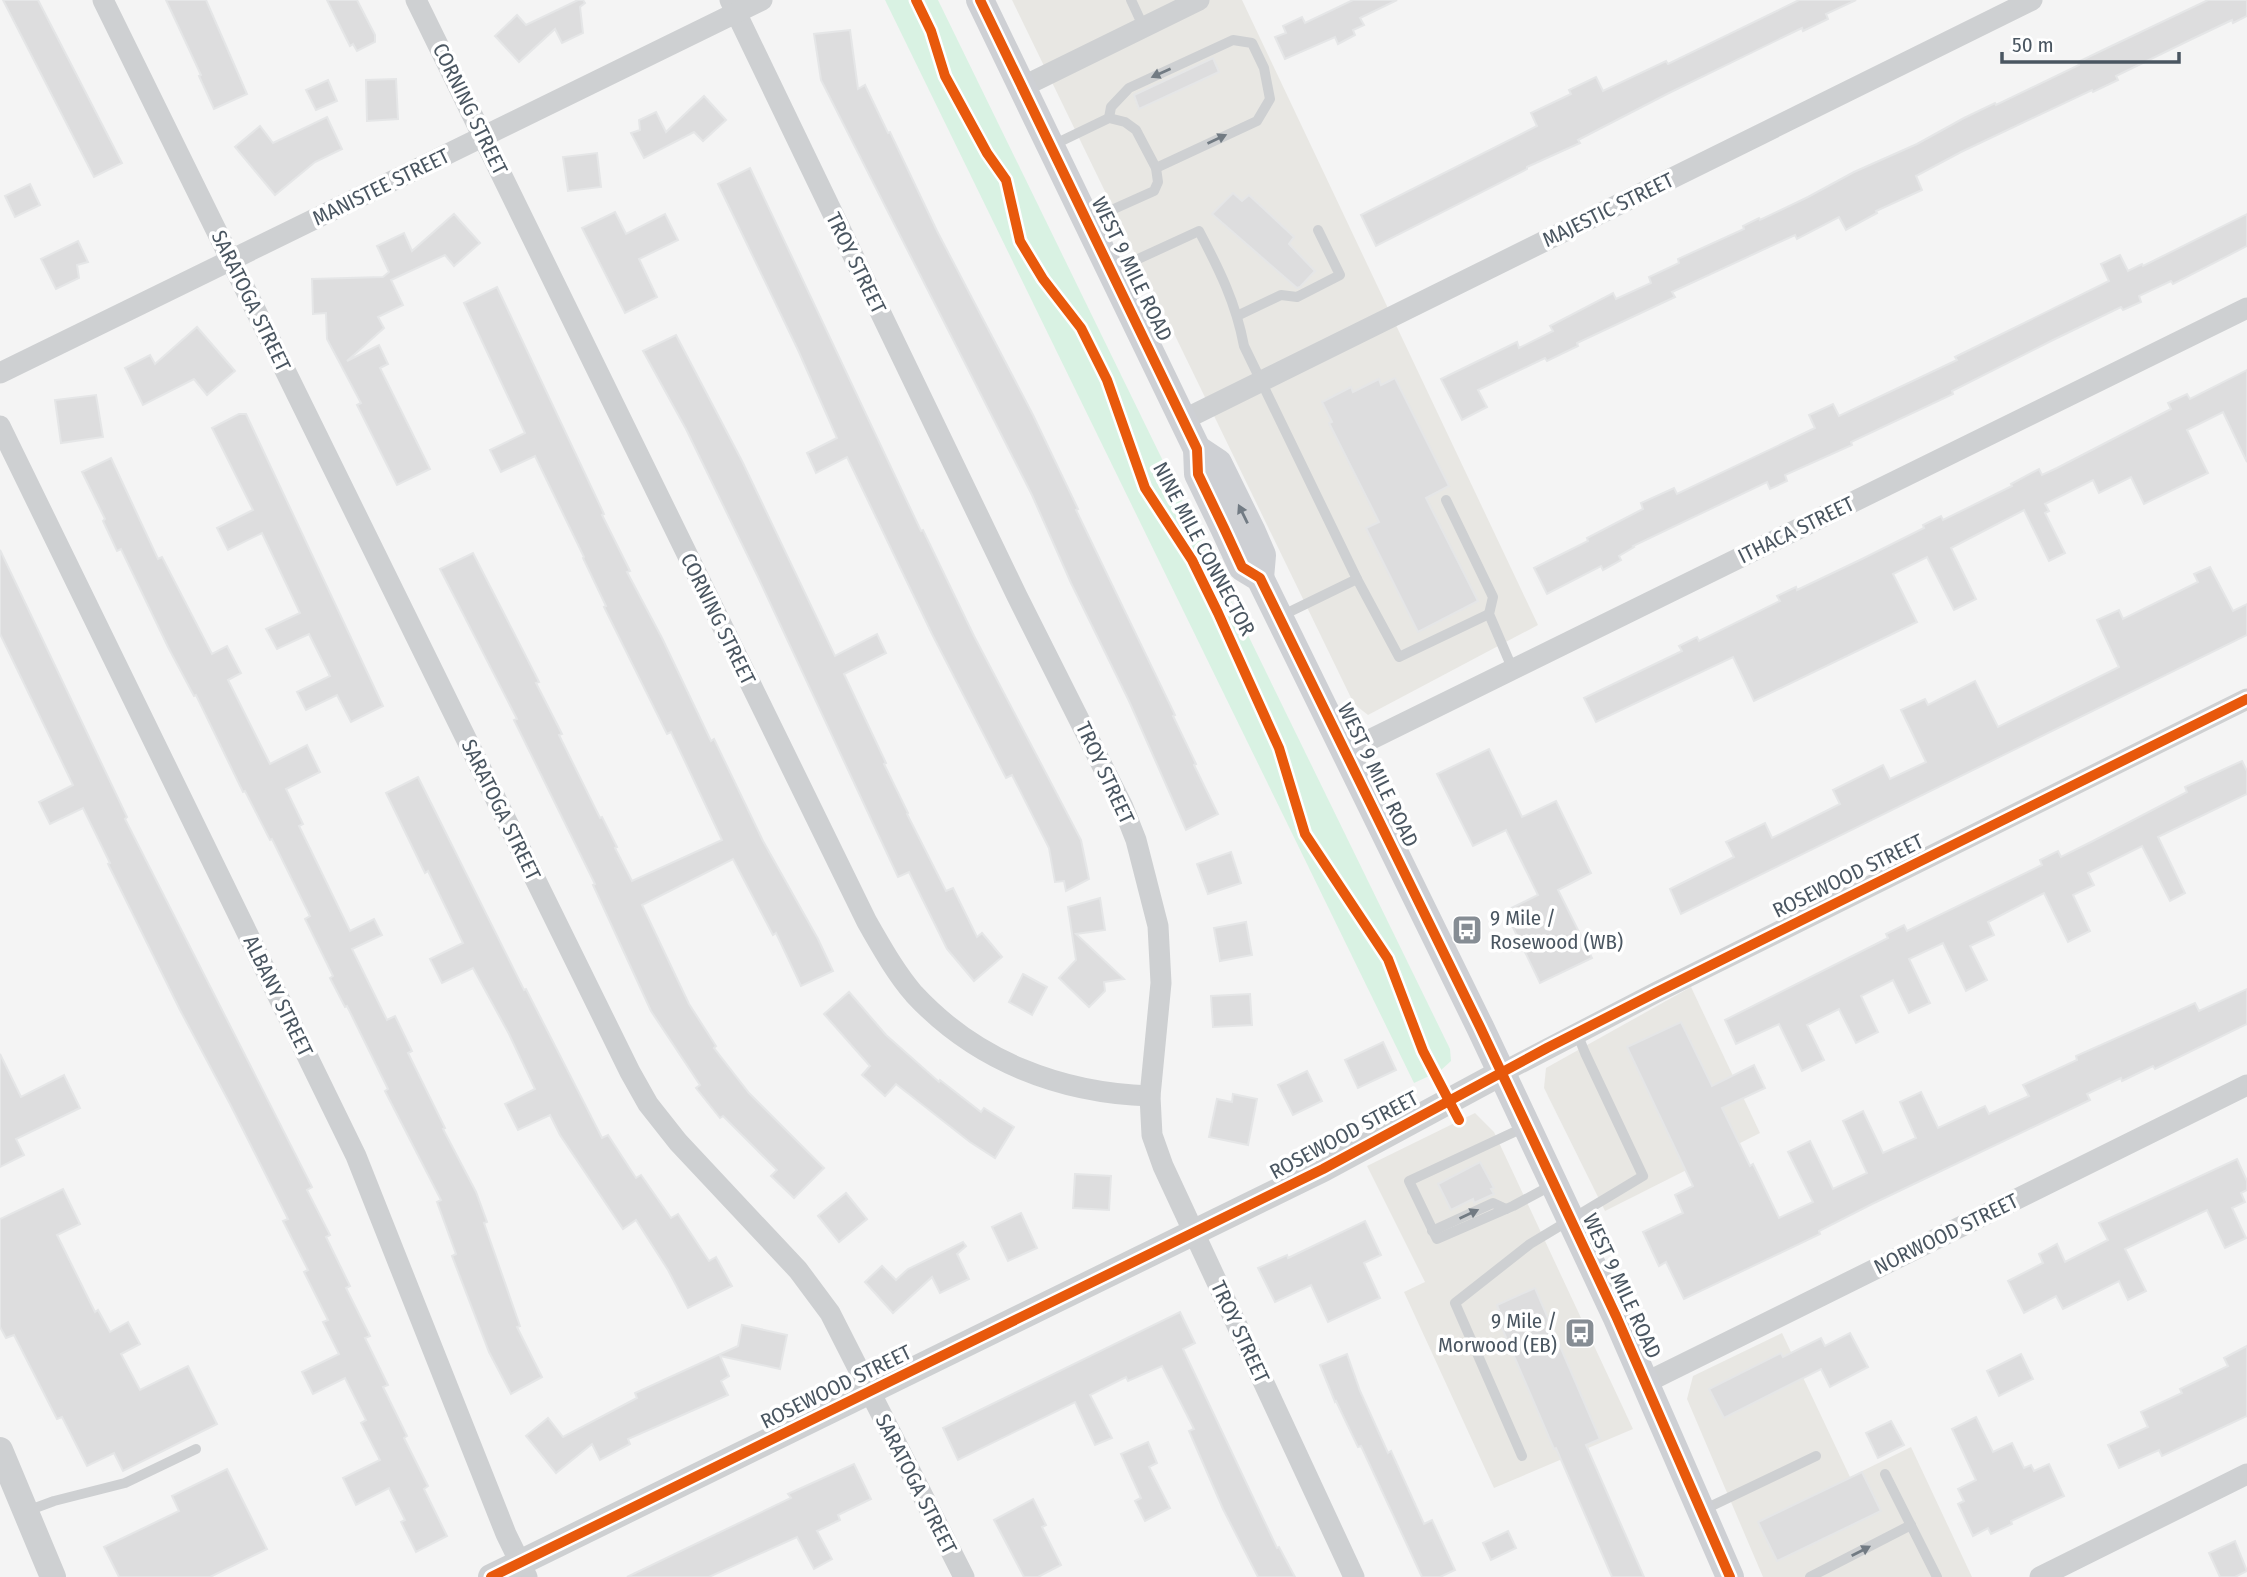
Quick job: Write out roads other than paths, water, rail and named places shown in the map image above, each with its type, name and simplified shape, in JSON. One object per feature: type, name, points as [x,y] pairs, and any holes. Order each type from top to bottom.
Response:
[{"type":"main road","name":"WEST 9 MILE ROAD","points":[[980,0],[1197,449],[1218,463],[1252,532],[1262,555],[1260,578],[1554,1184],[1646,1383],[1730,1577]]},
{"type":"street","name":"SARATOGA STREET","points":[[103,0],[630,1072],[648,1104],[678,1142],[813,1289],[830,1313],[964,1577]]},
{"type":"street","name":"CORNING STREET","points":[[416,0],[867,922],[895,969],[914,994],[960,1034],[1011,1066],[1084,1090],[1150,1096]]},
{"type":"street","name":"MANISTEE STREET","points":[[0,373],[484,136],[733,6],[762,0]]},
{"type":"street","points":[[1022,87],[1199,0]]},
{"type":"street","name":"MAJESTIC STREET","points":[[1183,419],[2032,0]]},
{"type":"street","name":"TROY STREET","points":[[733,6],[1132,829],[1158,926],[1161,983],[1150,1096],[1152,1135],[1163,1166],[1354,1577]]},
{"type":"street","name":"ITHACA STREET","points":[[1345,752],[2247,309]]},
{"type":"street","name":"ALBANY STREET","points":[[0,426],[356,1156],[506,1534],[524,1570]]},
{"type":"street","name":"ROSEWOOD STREET","points":[[491,1577],[524,1570],[869,1393],[1323,1169],[1577,1032],[2247,699]]},
{"type":"street","name":"NORWOOD STREET","points":[[1646,1383],[2247,1085]]},
{"type":"street","points":[[0,1450],[53,1577]]},
{"type":"street","points":[[2040,1577],[2247,1474]]},
{"type":"lane","points":[[1130,0],[1143,28]]},
{"type":"lane","points":[[1109,118],[1111,107],[1129,88],[1233,40],[1252,43],[1264,68],[1270,99],[1257,121],[1156,168]]},
{"type":"lane","points":[[1050,146],[1109,118],[1125,122],[1136,130],[1156,168],[1158,182],[1154,191],[1087,221]]},
{"type":"lane","points":[[1239,315],[1281,295],[1297,297],[1340,275],[1318,230]]},
{"type":"lane","points":[[1112,272],[1199,231],[1227,282],[1239,315],[1244,346],[1357,579],[1399,657],[1489,614]]},
{"type":"lane","points":[[1446,500],[1493,597],[1489,614],[1513,670]]},
{"type":"lane","points":[[1279,617],[1357,579]]},
{"type":"lane","points":[[1522,1456],[1455,1303],[1530,1244],[1643,1176],[1584,1054],[1577,1032]]},
{"type":"lane","points":[[1525,1127],[1409,1181],[1432,1231],[1437,1240],[1554,1184]]},
{"type":"lane","points":[[27,1511],[54,1501],[125,1483],[196,1449]]},
{"type":"lane","points":[[1701,1511],[1816,1456]]},
{"type":"lane","points":[[1885,1474],[1937,1577]]},
{"type":"lane","points":[[1810,1577],[1911,1525]]},
{"type":"place","name":"9 Mile / Rosewood (WB)","points":[[1467,930]]},
{"type":"place","name":"9 Mile / Morwood (EB)","points":[[1580,1333]]}]
